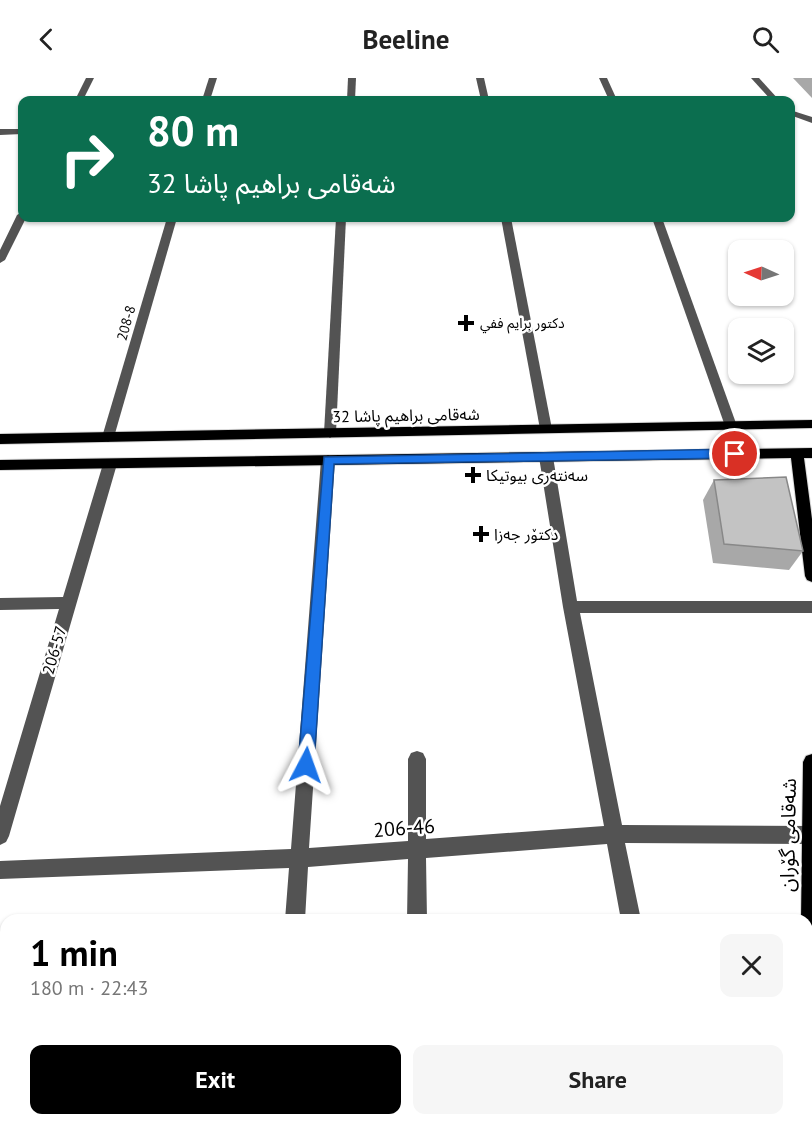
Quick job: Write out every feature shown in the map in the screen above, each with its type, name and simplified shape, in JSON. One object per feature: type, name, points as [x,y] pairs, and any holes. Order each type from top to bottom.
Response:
[{"type":"main road","name":"شەقامی براهیم پاشا 32","points":[[0,439],[812,424]]},
{"type":"main road","points":[[797,453],[812,576]]},
{"type":"main road","points":[[0,465],[812,453]]},
{"type":"main road","name":"شەقامی گۆران","points":[[810,914],[812,762]]},
{"type":"street","points":[[81,96],[90,78]]},
{"type":"street","points":[[207,96],[213,78]]},
{"type":"street","points":[[351,96],[352,78]]},
{"type":"street","points":[[480,78],[483,96]]},
{"type":"street","points":[[603,78],[611,96]]},
{"type":"street","points":[[755,78],[771,96]]},
{"type":"street","points":[[0,132],[18,132]]},
{"type":"street","points":[[0,260],[19,222]]},
{"type":"street","name":"208-8","points":[[108,437],[171,222]]},
{"type":"street","points":[[330,433],[341,222]]},
{"type":"street","points":[[508,222],[546,429]]},
{"type":"street","points":[[658,222],[731,426]]},
{"type":"street","points":[[546,457],[571,607],[630,914]]},
{"type":"street","points":[[295,914],[328,460]]},
{"type":"street","name":"206-57","points":[[0,836],[110,464]]},
{"type":"street","points":[[0,604],[68,603]]},
{"type":"street","points":[[571,607],[812,607]]},
{"type":"street","points":[[417,759],[417,914]]},
{"type":"street","name":"206-46","points":[[0,870],[299,858],[615,834],[811,835]]},
{"type":"building","points":[[786,477],[803,551],[724,544],[714,480]]},
{"type":"place","name":"دكتور برايم ففي","points":[[466,323]]},
{"type":"place","name":"سەنتەری بیوتیکا","points":[[473,475]]},
{"type":"place","name":"دکتۆر جەزا","points":[[481,534]]},
{"type":"route","points":[[306,765],[328,460],[735,454]]}]
